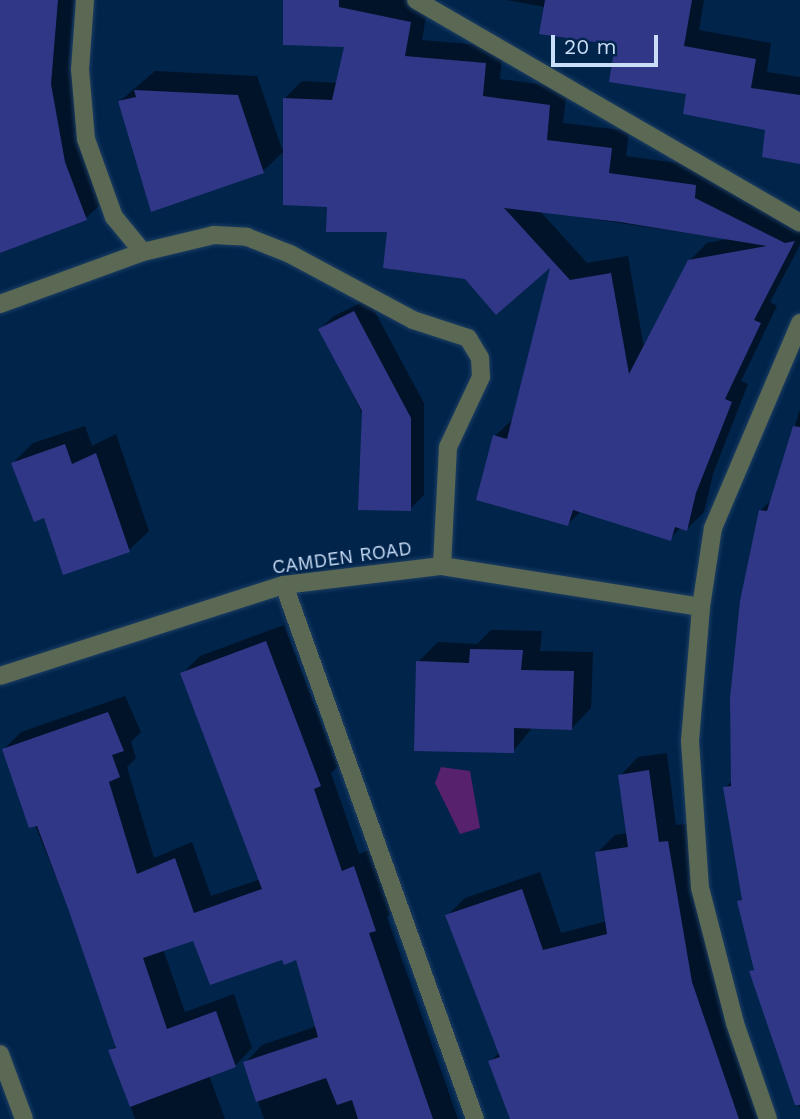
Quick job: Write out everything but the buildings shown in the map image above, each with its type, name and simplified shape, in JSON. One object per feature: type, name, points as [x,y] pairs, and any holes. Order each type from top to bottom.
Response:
[{"type":"street","points":[[85,0],[79,69],[86,139],[114,217],[143,252]]},
{"type":"street","points":[[416,0],[800,223]]},
{"type":"street","points":[[0,304],[143,252],[214,235],[247,237],[290,254],[413,320],[468,338],[480,358],[481,377],[448,447],[442,566]]},
{"type":"street","points":[[768,1119],[735,1023],[700,888],[690,741],[701,607],[713,528],[800,323]]},
{"type":"street","name":"CAMDEN ROAD","points":[[0,676],[284,585],[442,566],[701,607]]},
{"type":"street","points":[[284,585],[475,1119]]},
{"type":"street","points":[[0,1054],[24,1119]]},
{"type":"shaded area","points":[[441,767],[470,771],[480,828],[460,834],[435,783]]}]
